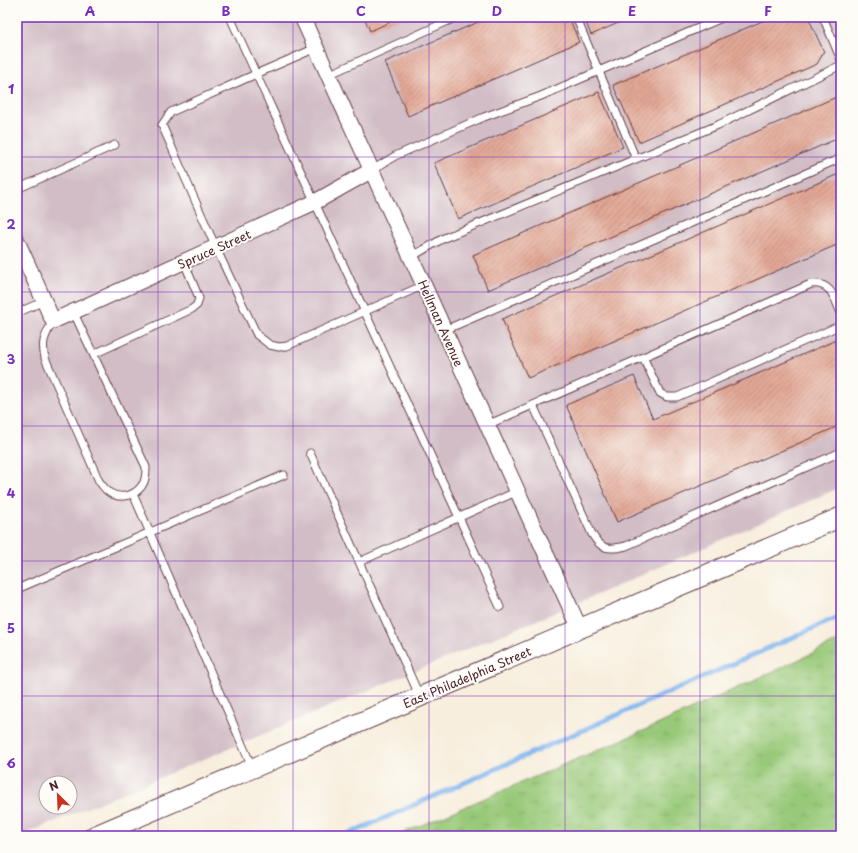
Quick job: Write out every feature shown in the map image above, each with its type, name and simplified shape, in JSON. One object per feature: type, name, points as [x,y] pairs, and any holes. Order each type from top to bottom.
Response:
[{"type":"street","name":"Hellman Avenue","points":[[302,17],[580,629]]},
{"type":"street","name":"Spruce Street","points":[[53,321],[315,202],[372,170]]},
{"type":"street","points":[[17,241],[53,321]]},
{"type":"street","name":"East Philadelphia Street","points":[[94,836],[841,517]]},
{"type":"lane","points":[[230,17],[500,607]]},
{"type":"lane","points":[[328,74],[457,17]]},
{"type":"lane","points":[[576,17],[636,159]]},
{"type":"lane","points":[[372,170],[395,156],[484,117],[541,96],[724,17]]},
{"type":"lane","points":[[823,17],[841,60]]},
{"type":"lane","points":[[316,48],[171,112],[162,125],[216,248],[257,335],[270,345],[280,347],[287,346],[424,285]]},
{"type":"lane","points":[[411,257],[444,238],[718,125],[841,65]]},
{"type":"lane","points":[[17,189],[115,145]]},
{"type":"lane","points":[[445,330],[841,158]]},
{"type":"lane","points":[[94,354],[192,309],[197,305],[200,298],[184,262]]},
{"type":"lane","points":[[487,425],[810,284],[817,283],[827,287],[832,292],[841,313]]},
{"type":"lane","points":[[17,313],[44,301]]},
{"type":"lane","points":[[53,321],[44,340],[43,345],[45,358],[99,481],[110,493],[117,496],[133,494],[144,482],[146,467],[73,311]]},
{"type":"lane","points":[[642,357],[660,393],[667,397],[676,397],[841,325]]},
{"type":"lane","points":[[533,404],[596,542],[610,549],[626,546],[841,452]]},
{"type":"lane","points":[[310,453],[420,697]]},
{"type":"lane","points":[[17,589],[284,475]]},
{"type":"lane","points":[[360,562],[518,491]]},
{"type":"lane","points":[[133,494],[253,768]]},
{"type":"shaded area","points":[[17,17],[841,17],[841,487],[592,597],[78,812],[78,775],[38,775],[38,815],[70,815],[17,836]]},
{"type":"green space","points":[[841,640],[841,836],[396,836],[659,724]]},
{"type":"building","points":[[364,17],[402,17],[370,31]]},
{"type":"building","points":[[490,17],[569,17],[579,42],[408,116],[385,62]]},
{"type":"building","points":[[584,17],[632,17],[591,35]]},
{"type":"building","points":[[772,17],[808,17],[824,52],[817,64],[639,142],[613,85]]},
{"type":"building","points":[[599,92],[623,147],[458,219],[434,163]]},
{"type":"building","points":[[841,95],[841,137],[488,290],[473,255]]},
{"type":"building","points":[[841,173],[841,248],[839,244],[528,378],[502,319]]},
{"type":"building","points":[[841,338],[841,425],[617,522],[566,405],[634,376],[653,419]]},
{"type":"waterway","points":[[344,836],[841,616]]}]
